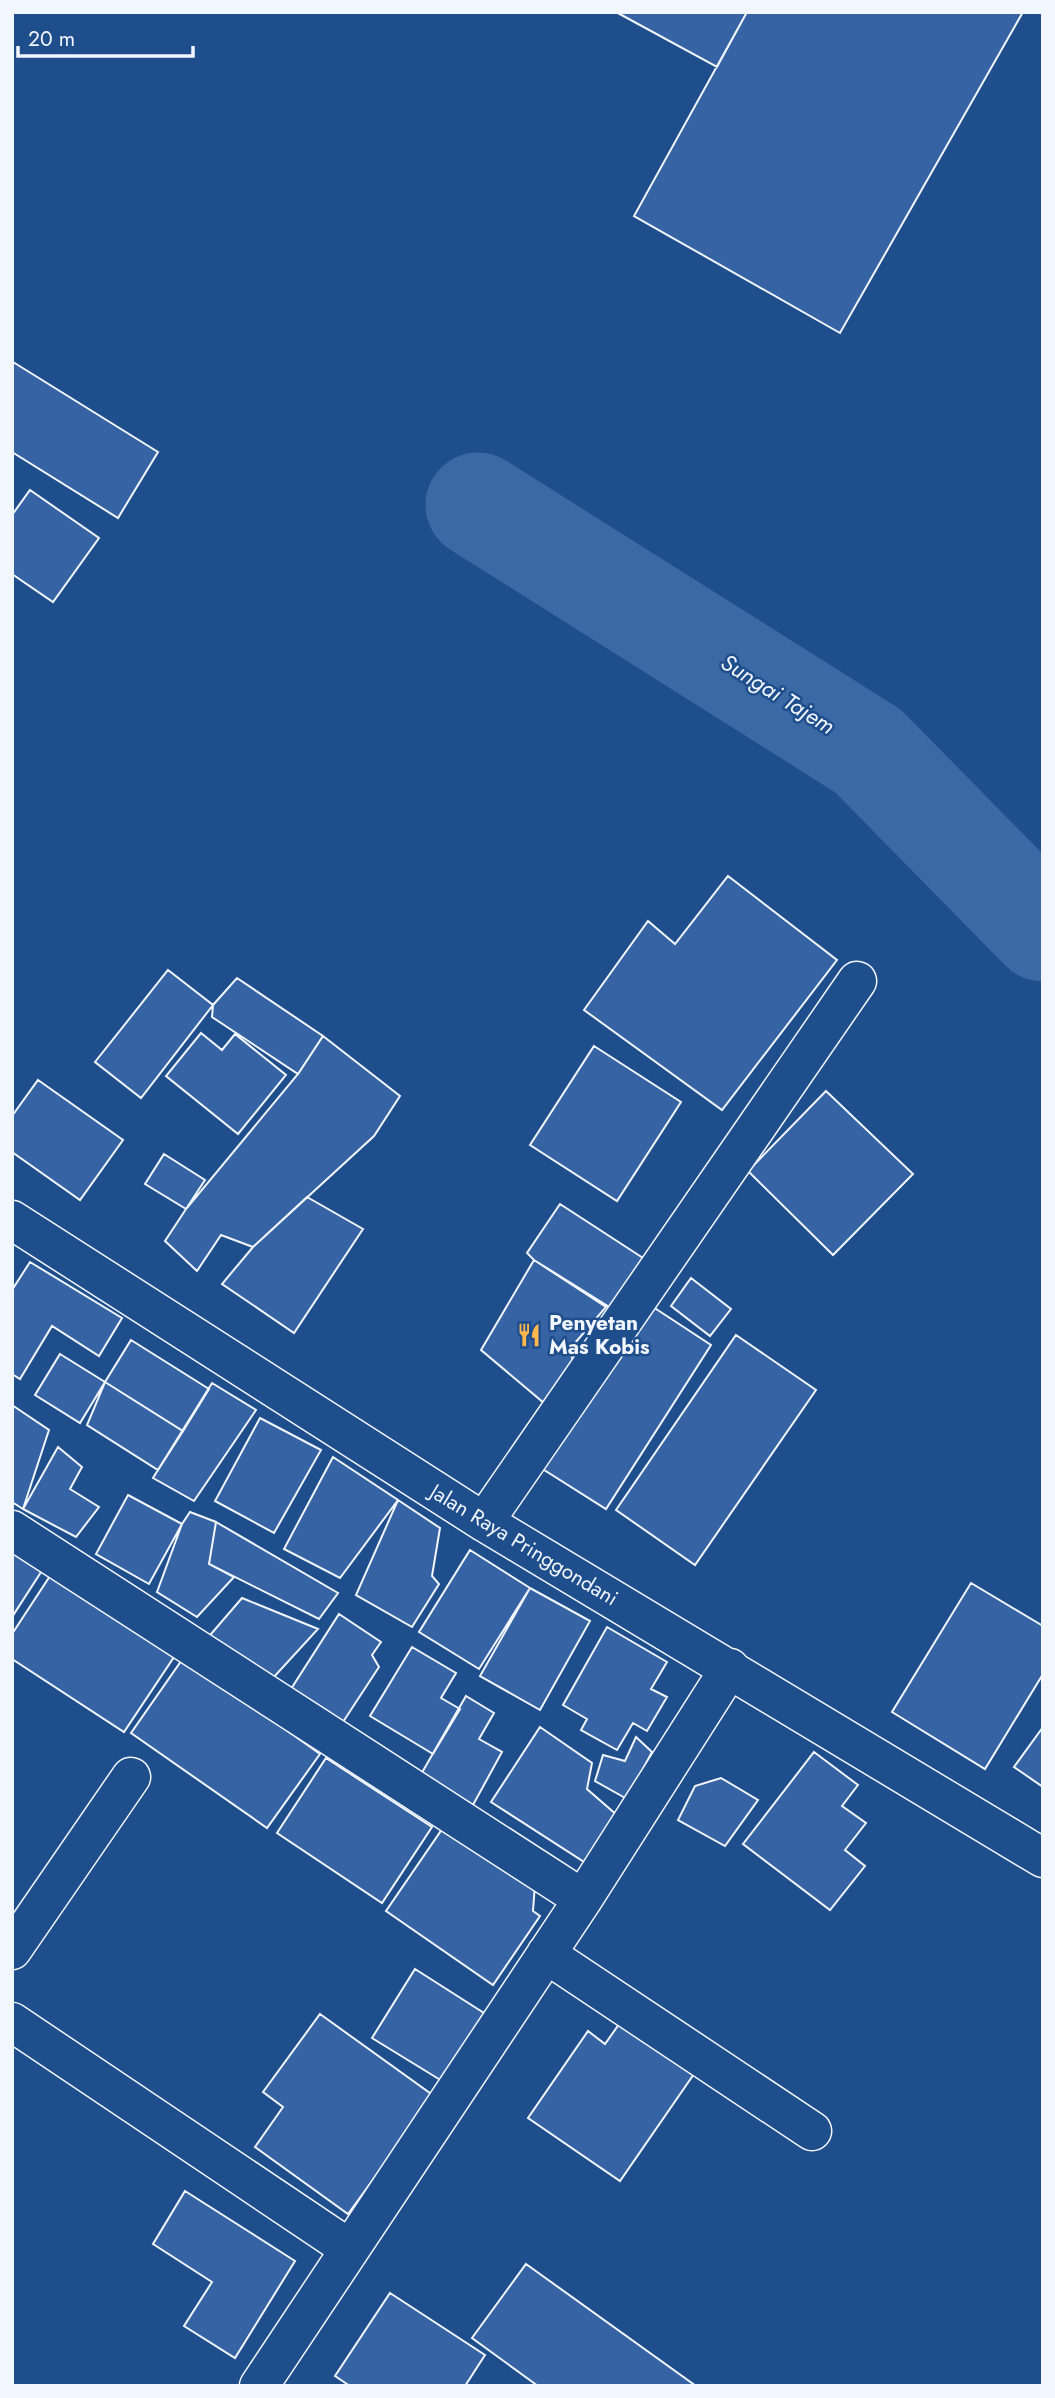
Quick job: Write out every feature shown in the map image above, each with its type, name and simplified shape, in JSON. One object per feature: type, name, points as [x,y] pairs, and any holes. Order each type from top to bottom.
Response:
[{"type":"street","points":[[484,1522],[858,981]]},
{"type":"street","name":"Jalan Raya Pringgondani","points":[[15,1228],[484,1522],[1043,1858]]},
{"type":"street","points":[[12,1530],[583,1899]]},
{"type":"street","points":[[259,2386],[583,1899],[730,1668]]},
{"type":"street","points":[[12,1950],[131,1777]]},
{"type":"street","points":[[546,1954],[812,2131]]},
{"type":"street","points":[[12,2022],[350,2249]]},
{"type":"building","points":[[616,12],[747,12],[717,67]]},
{"type":"building","points":[[747,12],[1023,12],[840,333],[634,216]]},
{"type":"building","points":[[13,362],[158,452],[118,518],[12,452]]},
{"type":"building","points":[[30,490],[99,538],[53,602],[12,574],[12,515]]},
{"type":"building","points":[[728,876],[837,960],[722,1110],[584,1010],[648,921],[675,944]]},
{"type":"building","points":[[168,970],[213,1005],[141,1098],[95,1062]]},
{"type":"building","points":[[237,978],[323,1036],[298,1074],[212,1017],[213,1005]]},
{"type":"building","points":[[201,1033],[222,1050],[235,1034],[286,1075],[238,1134],[166,1076]]},
{"type":"building","points":[[323,1036],[400,1096],[374,1136],[253,1247],[221,1235],[197,1271],[165,1241],[186,1209],[298,1074]]},
{"type":"building","points":[[594,1046],[681,1102],[617,1201],[530,1145]]},
{"type":"building","points":[[38,1080],[123,1140],[80,1200],[12,1152],[12,1116]]},
{"type":"building","points":[[826,1091],[913,1174],[833,1255],[748,1171]]},
{"type":"building","points":[[164,1154],[205,1180],[186,1209],[145,1184]]},
{"type":"building","points":[[307,1197],[363,1229],[294,1333],[222,1284],[253,1247]]},
{"type":"building","points":[[560,1204],[643,1258],[611,1308],[527,1253]]},
{"type":"building","points":[[534,1260],[606,1307],[569,1350],[576,1367],[544,1403],[481,1350]]},
{"type":"building","points":[[30,1262],[122,1318],[99,1356],[52,1326],[20,1379],[12,1374],[12,1290]]},
{"type":"building","points":[[691,1278],[731,1309],[710,1336],[671,1306]]},
{"type":"building","points":[[647,1303],[711,1345],[606,1509],[541,1468]]},
{"type":"building","points":[[736,1335],[816,1390],[695,1565],[616,1510]]},
{"type":"building","points":[[131,1340],[209,1389],[183,1431],[105,1382]]},
{"type":"building","points":[[60,1354],[105,1382],[80,1423],[35,1395]]},
{"type":"building","points":[[105,1382],[183,1431],[158,1470],[87,1425]]},
{"type":"building","points":[[212,1383],[256,1410],[194,1501],[153,1478]]},
{"type":"building","points":[[12,1405],[49,1430],[23,1509],[12,1502]]},
{"type":"building","points":[[260,1418],[321,1450],[274,1533],[215,1501]]},
{"type":"building","points":[[58,1447],[82,1467],[70,1489],[99,1507],[76,1537],[23,1509]]},
{"type":"building","points":[[333,1457],[398,1500],[340,1578],[284,1549]]},
{"type":"building","points":[[128,1495],[182,1524],[149,1584],[96,1554]]},
{"type":"building","points":[[398,1500],[440,1528],[432,1576],[439,1584],[412,1627],[356,1595]]},
{"type":"building","points":[[190,1512],[216,1522],[209,1564],[234,1577],[197,1617],[157,1592],[182,1524]]},
{"type":"building","points":[[216,1522],[338,1593],[319,1619],[209,1564]]},
{"type":"building","points":[[12,1550],[43,1569],[12,1617]]},
{"type":"building","points":[[470,1550],[530,1588],[479,1669],[419,1632]]},
{"type":"building","points":[[52,1573],[176,1654],[124,1732],[12,1659],[12,1634]]},
{"type":"building","points":[[971,1583],[1043,1626],[1043,1674],[985,1769],[892,1712]]},
{"type":"building","points":[[530,1588],[590,1621],[540,1710],[480,1676]]},
{"type":"building","points":[[242,1598],[318,1629],[273,1678],[205,1641]]},
{"type":"building","points":[[339,1614],[381,1642],[372,1655],[379,1667],[343,1722],[291,1689]]},
{"type":"building","points":[[607,1627],[667,1662],[651,1689],[667,1697],[647,1731],[633,1723],[617,1750],[581,1730],[587,1719],[563,1705]]},
{"type":"building","points":[[412,1647],[456,1673],[441,1698],[460,1709],[433,1754],[370,1716]]},
{"type":"building","points":[[184,1657],[320,1754],[267,1828],[131,1733]]},
{"type":"building","points":[[466,1696],[494,1713],[479,1739],[502,1752],[473,1805],[420,1776]]},
{"type":"building","points":[[540,1727],[592,1763],[587,1789],[618,1816],[592,1867],[491,1802]]},
{"type":"building","points":[[1043,1727],[1043,1787],[1014,1767]]},
{"type":"building","points":[[636,1737],[652,1752],[627,1799],[595,1781],[603,1755],[625,1761]]},
{"type":"building","points":[[814,1752],[858,1785],[842,1806],[866,1823],[845,1850],[865,1866],[830,1910],[743,1844]]},
{"type":"building","points":[[326,1758],[432,1827],[382,1903],[277,1833]]},
{"type":"building","points":[[721,1778],[758,1800],[725,1846],[678,1820],[695,1786]]},
{"type":"building","points":[[447,1822],[535,1883],[533,1911],[540,1916],[493,1985],[386,1911]]},
{"type":"building","points":[[415,1969],[484,2013],[442,2081],[372,2038]]},
{"type":"building","points":[[320,2014],[434,2096],[348,2214],[255,2147],[283,2107],[263,2092]]},
{"type":"building","points":[[622,2020],[696,2071],[620,2181],[528,2118],[588,2031],[605,2044]]},
{"type":"building","points":[[185,2191],[295,2261],[235,2358],[184,2326],[212,2282],[153,2244]]},
{"type":"building","points":[[526,2264],[696,2386],[538,2386],[472,2338]]},
{"type":"building","points":[[390,2293],[485,2355],[465,2386],[350,2386],[335,2376]]},
{"type":"waterway","name":"Sungai Tajem","points":[[478,505],[868,751],[1043,929]]},
{"type":"place","name":"Penyetan Mas Kobis","points":[[529,1335]]}]
